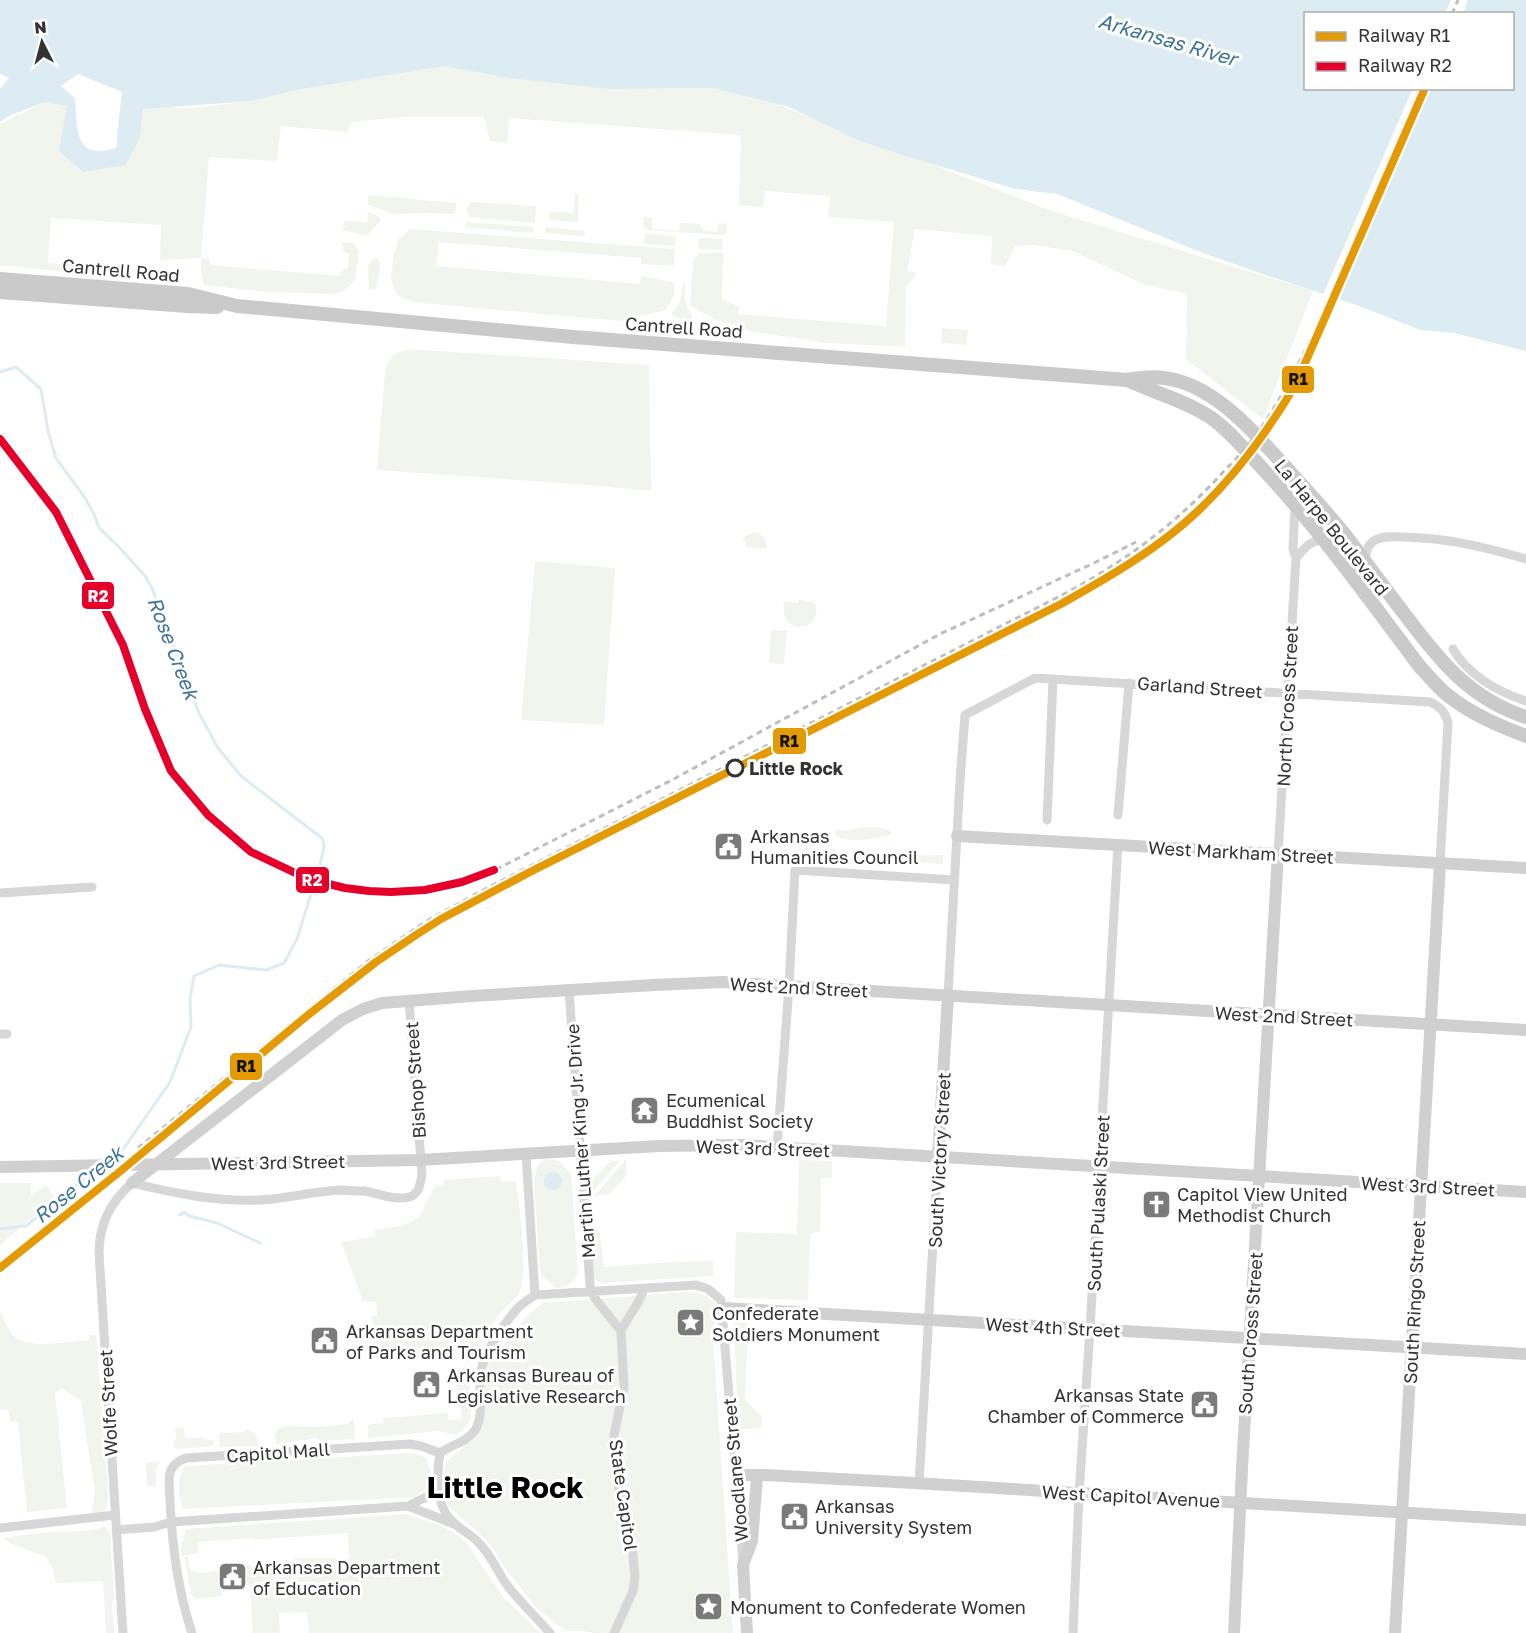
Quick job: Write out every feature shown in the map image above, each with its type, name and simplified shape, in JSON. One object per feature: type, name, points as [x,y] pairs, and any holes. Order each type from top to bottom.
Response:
[{"type":"main road","name":"Cantrell Road","points":[[0,279],[237,306],[573,337],[1127,380]]},
{"type":"main road","name":"Cantrell Road","points":[[0,292],[188,300]]},
{"type":"main road","name":"La Harpe Boulevard","points":[[1127,380],[1159,377],[1178,381],[1224,404],[1286,467],[1363,556],[1432,650],[1452,673],[1491,701],[1526,717]]},
{"type":"main road","name":"La Harpe Boulevard","points":[[1127,380],[1197,409],[1231,434],[1324,540],[1420,667],[1450,697],[1488,720],[1526,736]]},
{"type":"street","name":"North Cross Street","points":[[1278,854],[1296,558],[1293,549],[1295,505]]},
{"type":"street","points":[[1363,556],[1371,543],[1384,537],[1416,537],[1469,544],[1526,559]]},
{"type":"street","points":[[1296,558],[1305,547],[1324,540]]},
{"type":"street","points":[[1453,649],[1462,662],[1478,676],[1506,693],[1526,701]]},
{"type":"street","name":"Garland Street","points":[[965,715],[1035,678],[1431,702],[1439,705],[1448,723],[1440,862]]},
{"type":"street","points":[[1047,820],[1053,679]]},
{"type":"street","points":[[1118,815],[1129,682]]},
{"type":"street","name":"South Victory Street","points":[[920,1484],[965,715]]},
{"type":"street","name":"West Markham Street","points":[[957,836],[1526,868]]},
{"type":"street","name":"South Pulaski Street","points":[[1073,1633],[1079,1494],[1118,844]]},
{"type":"street","name":"South Cross Street","points":[[1234,1633],[1278,854]]},
{"type":"street","name":"South Ringo Street","points":[[1395,1633],[1440,862]]},
{"type":"street","points":[[777,1147],[795,870],[954,880]]},
{"type":"street","points":[[0,893],[92,887]]},
{"type":"street","name":"West 2nd Street","points":[[132,1183],[342,1020],[374,1005],[410,1000],[692,983],[736,983],[1526,1030]]},
{"type":"street","name":"Martin Luther King Jr. Drive","points":[[569,990],[591,1292]]},
{"type":"street","name":"Bishop Street","points":[[132,1183],[164,1191],[230,1200],[258,1200],[343,1190],[400,1198],[409,1197],[417,1192],[422,1175],[410,1000]]},
{"type":"street","name":"West 3rd Street","points":[[0,1167],[420,1160],[701,1145],[777,1147],[1526,1192]]},
{"type":"street","points":[[526,1154],[535,1295]]},
{"type":"street","name":"Wolfe Street","points":[[123,1633],[99,1240],[106,1214],[132,1183]]},
{"type":"street","points":[[456,1525],[446,1513],[441,1499],[440,1453],[463,1441],[476,1429],[480,1407],[480,1373],[486,1356],[500,1331],[518,1308],[535,1295],[696,1285],[706,1287],[721,1300],[723,1308]]},
{"type":"street","points":[[591,1292],[621,1331],[641,1299],[644,1288]]},
{"type":"street","name":"West 4th Street","points":[[723,1308],[1526,1354]]},
{"type":"street","name":"Woodlane Street","points":[[723,1308],[747,1633]]},
{"type":"street","name":"State Capitol","points":[[614,1633],[633,1591],[635,1577],[630,1525],[619,1489],[614,1435],[624,1387],[621,1331]]},
{"type":"street","name":"Capitol Mall","points":[[192,1633],[186,1614],[171,1522],[169,1477],[174,1465],[186,1458],[410,1444],[440,1453]]},
{"type":"street","name":"West Capitol Avenue","points":[[736,1475],[1526,1520]]},
{"type":"street","points":[[743,1565],[752,1541],[757,1477]]},
{"type":"street","points":[[116,1530],[154,1527],[171,1522],[408,1506],[428,1496],[439,1486]]},
{"type":"street","points":[[408,1506],[468,1532],[480,1544],[509,1588],[550,1633]]},
{"type":"street","points":[[0,1527],[115,1515]]},
{"type":"shaded area","points":[[445,66],[611,89],[712,88],[776,104],[1055,212],[1313,291],[1263,419],[1186,359],[1187,294],[1143,284],[1073,251],[1033,245],[1015,246],[1005,266],[991,264],[992,236],[915,229],[907,271],[916,272],[915,277],[906,286],[905,347],[828,343],[750,331],[720,322],[690,306],[693,261],[699,253],[723,252],[722,299],[739,307],[738,314],[886,326],[894,222],[828,217],[830,196],[765,191],[763,207],[739,205],[741,135],[509,118],[507,143],[490,141],[484,117],[405,117],[352,122],[347,132],[281,126],[277,161],[209,157],[201,258],[160,260],[161,225],[51,218],[48,263],[104,267],[103,276],[0,265],[0,124],[45,102],[68,106],[59,151],[83,172],[140,138],[143,109],[192,108],[252,101],[296,90]]},
{"type":"shaded area","points":[[575,194],[579,194],[578,222],[549,220],[549,212],[573,213]]},
{"type":"shaded area","points":[[368,195],[456,203],[455,214],[395,214],[368,205]]},
{"type":"shaded area","points":[[471,202],[536,206],[535,223],[469,217],[466,209]]},
{"type":"shaded area","points":[[368,212],[378,216],[381,220],[367,236],[343,230],[344,221],[367,222]]},
{"type":"shaded area","points":[[644,217],[652,218],[652,229],[679,231],[680,223],[700,224],[702,230],[717,232],[719,223],[727,224],[726,233],[720,235],[648,230],[643,227]]},
{"type":"shaded area","points":[[466,222],[534,227],[533,233],[465,227]]},
{"type":"shaded area","points":[[546,227],[584,231],[585,236],[545,233]]},
{"type":"shaded area","points":[[410,229],[675,249],[674,266],[641,264],[641,258],[439,242],[436,266],[640,284],[641,276],[673,282],[674,293],[666,310],[620,321],[413,302],[397,294],[391,280],[398,240]]},
{"type":"shaded area","points":[[645,233],[676,237],[675,246],[644,244]]},
{"type":"shaded area","points":[[699,238],[723,239],[722,250],[698,249]]},
{"type":"shaded area","points":[[342,242],[353,243],[359,251],[355,281],[336,294],[268,292],[204,285],[201,258],[208,258],[211,265],[340,276],[341,270],[348,268],[349,254],[343,251]]},
{"type":"shaded area","points":[[372,259],[379,260],[380,267],[376,289],[369,290],[368,266]]},
{"type":"shaded area","points":[[683,283],[685,283],[685,301],[693,318],[684,321],[671,315],[680,301]]},
{"type":"shaded area","points":[[942,328],[968,330],[966,345],[941,343]]},
{"type":"shaded area","points":[[409,349],[649,365],[651,491],[377,470],[385,372],[393,356]]},
{"type":"shaded area","points":[[753,532],[764,537],[767,549],[745,547],[746,541],[743,541],[743,538]]},
{"type":"shaded area","points":[[535,561],[615,568],[604,725],[521,720]]},
{"type":"shaded area","points":[[811,599],[816,605],[816,611],[810,624],[798,627],[789,623],[786,619],[784,601],[798,603],[799,600],[811,602]]},
{"type":"shaded area","points":[[771,630],[787,631],[784,664],[769,663]]},
{"type":"shaded area","points":[[864,827],[891,830],[891,835],[850,840],[837,837],[835,832],[838,829],[845,831]]},
{"type":"shaded area","points":[[943,855],[943,864],[837,858]]},
{"type":"shaded area","points":[[545,1159],[559,1161],[571,1174],[578,1273],[565,1287],[556,1288],[544,1278],[540,1271],[534,1180],[538,1165]]},
{"type":"shaded area","points":[[625,1160],[627,1175],[610,1194],[594,1196]]},
{"type":"shaded area","points":[[799,1160],[832,1161],[832,1177],[821,1178],[820,1232],[810,1233],[808,1300],[734,1298],[736,1232],[797,1234]]},
{"type":"shaded area","points":[[610,1161],[620,1161],[593,1191],[592,1181]]},
{"type":"shaded area","points":[[500,1176],[501,1182],[516,1181],[523,1254],[522,1282],[518,1295],[494,1322],[471,1362],[462,1362],[458,1349],[445,1350],[445,1355],[381,1359],[381,1355],[375,1355],[372,1316],[377,1315],[376,1302],[363,1301],[341,1242],[375,1237],[375,1230],[399,1226],[416,1219],[436,1186],[444,1185],[444,1180]]},
{"type":"shaded area","points":[[0,1183],[31,1183],[31,1196],[46,1185],[55,1198],[0,1245]]},
{"type":"shaded area","points":[[594,1229],[599,1230],[604,1267],[713,1261],[713,1276],[601,1283],[595,1280],[593,1274],[591,1232]]},
{"type":"shaded area","points":[[687,1292],[703,1294],[718,1305],[719,1321],[712,1326],[733,1633],[568,1631],[537,1608],[482,1536],[448,1506],[444,1491],[444,1464],[472,1439],[487,1365],[526,1317],[542,1303]]},
{"type":"shaded area","points":[[2,1312],[13,1335],[22,1341],[51,1344],[90,1340],[89,1335],[96,1335],[108,1496],[106,1511],[92,1513],[95,1493],[81,1401],[62,1388],[55,1393],[67,1508],[27,1512],[18,1422],[10,1422],[8,1409],[0,1410],[0,1314]]},
{"type":"shaded area","points":[[734,1319],[748,1319],[745,1400],[762,1416],[761,1428],[738,1430]]},
{"type":"shaded area","points":[[473,1367],[470,1377],[471,1417],[467,1426],[456,1435],[438,1431],[368,1438],[368,1425],[384,1423],[383,1418],[448,1413],[449,1420],[462,1419],[461,1404],[458,1404],[455,1369]]},
{"type":"shaded area","points":[[354,1420],[355,1439],[319,1441],[318,1438],[276,1444],[275,1435],[278,1429],[284,1426],[318,1427],[349,1424],[349,1421]]},
{"type":"shaded area","points":[[175,1428],[184,1428],[185,1439],[203,1437],[203,1439],[213,1440],[213,1446],[177,1449],[173,1445],[176,1438]]},
{"type":"shaded area","points":[[245,1429],[255,1434],[258,1446],[220,1447],[219,1433],[245,1432]]},
{"type":"shaded area","points":[[413,1453],[426,1458],[430,1470],[429,1485],[416,1497],[183,1509],[180,1497],[179,1482],[185,1466]]},
{"type":"shaded area","points":[[160,1461],[156,1470],[156,1487],[147,1486],[146,1463]]},
{"type":"shaded area","points":[[405,1514],[434,1523],[453,1532],[466,1542],[503,1597],[540,1633],[309,1633],[307,1612],[279,1613],[280,1633],[253,1633],[250,1585],[234,1586],[233,1566],[295,1564],[295,1558],[349,1558],[348,1533],[198,1542],[198,1553],[182,1556],[181,1547],[186,1529]]},
{"type":"shaded area","points":[[106,1526],[110,1532],[114,1633],[106,1633],[103,1581],[56,1583],[53,1569],[46,1557],[10,1543],[4,1538],[89,1530]]},
{"type":"shaded area","points":[[184,1557],[188,1557],[190,1568],[195,1572],[220,1571],[222,1596],[195,1599],[191,1595]]},
{"type":"water","name":"Arkansas River","points":[[0,0],[1526,0],[1526,351],[1454,333],[1421,330],[1356,305],[1203,253],[1057,194],[1015,189],[899,154],[858,140],[789,107],[712,88],[611,89],[509,78],[445,66],[296,90],[252,101],[143,109],[140,138],[125,165],[83,172],[59,151],[67,106],[45,102],[11,115],[0,122],[0,89],[9,78],[0,74]],"holes":[[[78,74],[122,92],[117,147],[105,151],[89,149],[84,145],[78,131],[75,98],[61,86]]]},
{"type":"water","points":[[553,1172],[559,1175],[562,1181],[559,1187],[553,1190],[547,1187],[544,1181],[547,1175]]},
{"type":"pier","points":[[1451,0],[1468,0],[1463,12],[1445,12]]},
{"type":"pier","points":[[1412,90],[1430,90],[1337,302],[1322,297]]},
{"type":"waterway","name":"Rose Creek","points":[[0,372],[16,367],[41,389],[48,431],[56,458],[85,498],[99,528],[145,576],[152,588],[199,713],[218,748],[241,776],[323,839],[324,847],[320,865]]},
{"type":"waterway","name":"Rose Creek","points":[[108,1161],[124,1148],[170,1082],[191,1027],[190,999],[194,976],[219,965],[266,970],[284,963],[297,939],[311,894]]},
{"type":"waterway","name":"Rose Creek","points":[[0,1229],[26,1226],[95,1170]]},
{"type":"waterway","points":[[180,1215],[184,1212],[189,1216],[217,1223],[260,1243]]},
{"type":"railway","points":[[1453,12],[1458,0]]},
{"type":"railway","points":[[138,1148],[368,961],[425,922],[487,888],[1068,592],[1112,566],[1152,538],[1207,489],[1247,447],[1275,406],[1320,318],[1419,90]]},
{"type":"railway","points":[[0,439],[56,512],[123,645],[145,709],[171,771],[208,815],[251,852],[308,879],[369,891],[425,890],[462,882],[497,869],[670,781],[940,634],[1136,542]]},
{"type":"rail line","name":"R1","points":[[0,1268],[308,1015],[376,962],[441,919],[1061,604],[1133,562],[1183,525],[1239,467],[1296,384],[1424,90]]},
{"type":"rail line","name":"R2","points":[[0,439],[56,512],[123,645],[145,709],[171,771],[208,815],[251,852],[308,879],[345,888],[391,892],[425,890],[462,882],[494,870]]},
{"type":"place","name":"Little Rock","points":[[735,768]]},
{"type":"place","name":"Arkansas Humanities Council","points":[[729,846]]},
{"type":"place","name":"Ecumenical Buddhist Society","points":[[645,1110]]},
{"type":"place","name":"Capitol View United Methodist Church","points":[[1156,1204]]},
{"type":"place","name":"Confederate Soldiers Monument","points":[[691,1323]]},
{"type":"place","name":"Arkansas Department of Parks and Tourism","points":[[325,1341]]},
{"type":"place","name":"Arkansas Bureau of Legislative Research","points":[[426,1385]]},
{"type":"place","name":"Arkansas State Chamber of Commerce","points":[[1205,1405]]},
{"type":"place","name":"Arkansas University System","points":[[794,1516]]},
{"type":"place","name":"Arkansas Department of Education","points":[[232,1577]]},
{"type":"place","name":"Monument to Confederate Women","points":[[709,1607]]},
{"type":"district","name":"Little Rock","points":[[505,1487]]}]
